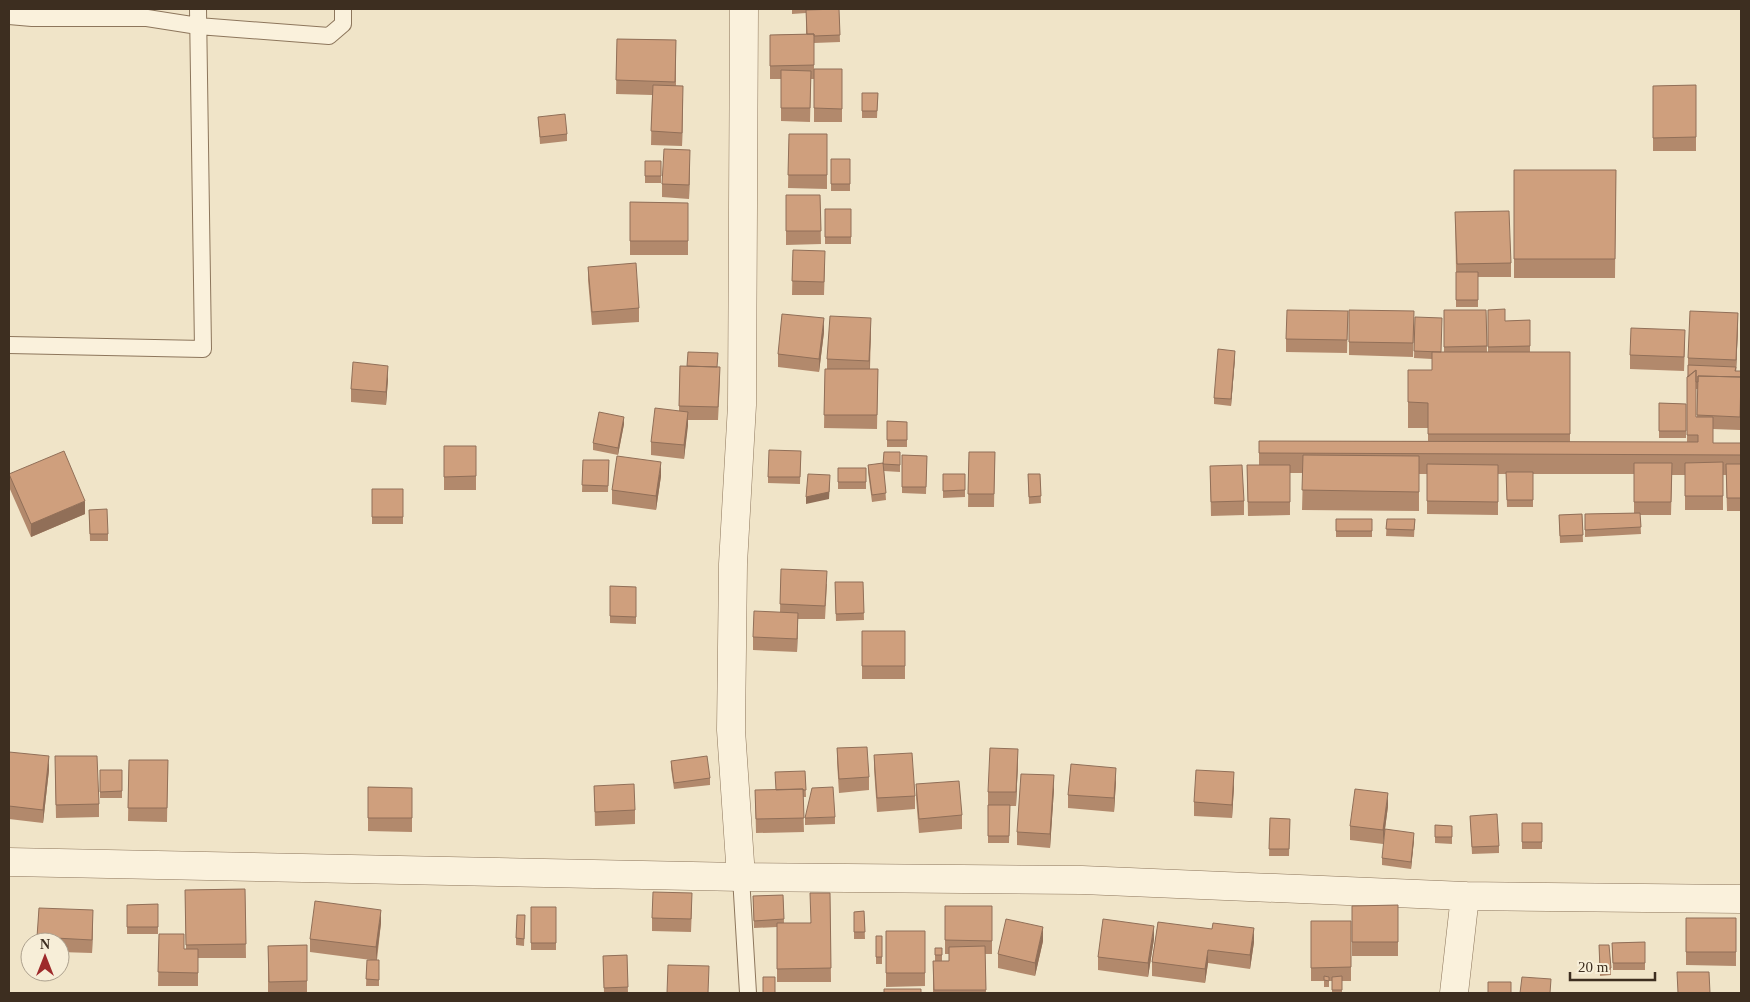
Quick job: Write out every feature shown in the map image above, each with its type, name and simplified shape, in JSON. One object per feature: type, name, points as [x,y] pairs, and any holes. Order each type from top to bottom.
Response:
[{"type":"street","points":[[741,877],[731,730],[733,564],[742,405],[744,9]]},
{"type":"street","points":[[9,862],[741,877],[1082,880],[1465,896],[1741,899]]},
{"type":"street","points":[[1454,993],[1465,896]]},
{"type":"lane","points":[[9,345],[203,348],[198,9]]},
{"type":"lane","points":[[9,16],[32,18],[147,18],[198,26],[329,36],[343,24],[343,9]]},
{"type":"lane","points":[[741,877],[748,993]]},
{"type":"building","points":[[839,9],[840,35],[814,36],[814,34],[807,34],[806,10]]},
{"type":"building","points":[[814,34],[814,65],[770,66],[770,35]]},
{"type":"building","points":[[617,39],[676,40],[675,82],[616,80]]},
{"type":"building","points":[[814,69],[842,69],[842,109],[814,108]]},
{"type":"building","points":[[781,70],[811,71],[810,108],[781,108]]},
{"type":"building","points":[[653,85],[683,86],[682,133],[651,131]]},
{"type":"building","points":[[1696,85],[1696,137],[1653,138],[1653,86]]},
{"type":"building","points":[[862,93],[878,93],[877,111],[862,111]]},
{"type":"building","points":[[565,114],[567,134],[540,137],[538,117]]},
{"type":"building","points":[[789,134],[827,134],[827,175],[788,175]]},
{"type":"building","points":[[664,149],[690,150],[689,185],[662,184]]},
{"type":"building","points":[[831,159],[850,159],[850,184],[831,184]]},
{"type":"building","points":[[645,161],[661,161],[661,176],[645,176]]},
{"type":"building","points":[[1514,170],[1616,170],[1615,259],[1514,259]]},
{"type":"building","points":[[786,195],[820,195],[821,231],[786,231]]},
{"type":"building","points":[[630,202],[688,203],[688,241],[630,241]]},
{"type":"building","points":[[825,209],[851,209],[851,237],[825,237]]},
{"type":"building","points":[[1509,211],[1511,263],[1457,264],[1455,212]]},
{"type":"building","points":[[793,250],[825,251],[824,282],[792,281]]},
{"type":"building","points":[[636,263],[639,308],[592,312],[588,267]]},
{"type":"building","points":[[1456,272],[1478,272],[1478,300],[1456,300]]},
{"type":"building","points":[[1505,309],[1505,321],[1530,320],[1530,346],[1488,347],[1488,310]]},
{"type":"building","points":[[1287,310],[1348,311],[1347,340],[1286,339]]},
{"type":"building","points":[[1349,310],[1414,311],[1413,343],[1349,342]]},
{"type":"building","points":[[1444,310],[1486,310],[1487,346],[1444,347]]},
{"type":"building","points":[[1690,311],[1738,313],[1736,360],[1688,358]]},
{"type":"building","points":[[782,314],[824,318],[819,359],[778,354]]},
{"type":"building","points":[[830,316],[871,318],[869,361],[827,359]]},
{"type":"building","points":[[1415,317],[1442,318],[1441,352],[1414,351]]},
{"type":"building","points":[[1631,328],[1685,330],[1684,357],[1630,355]]},
{"type":"building","points":[[1218,349],[1235,351],[1231,399],[1214,398]]},
{"type":"building","points":[[688,352],[718,353],[717,367],[687,366]]},
{"type":"building","points":[[1432,352],[1570,352],[1570,434],[1428,434],[1428,403],[1408,402],[1408,370],[1432,370]]},
{"type":"building","points":[[353,362],[388,366],[386,392],[351,389]]},
{"type":"building","points":[[1688,365],[1736,367],[1735,371],[1741,371],[1741,377],[1698,376],[1698,382],[1696,382],[1696,370],[1688,377]]},
{"type":"building","points":[[680,366],[720,367],[718,407],[679,406]]},
{"type":"building","points":[[825,369],[878,369],[877,415],[824,415]]},
{"type":"building","points":[[1696,370],[1696,417],[1713,417],[1713,443],[1741,443],[1741,455],[1259,453],[1259,441],[1698,442],[1698,435],[1687,435],[1687,377]]},
{"type":"building","points":[[1698,376],[1741,377],[1740,417],[1697,415]]},
{"type":"building","points":[[1659,403],[1686,404],[1686,431],[1659,431]]},
{"type":"building","points":[[655,408],[688,412],[684,445],[651,442]]},
{"type":"building","points":[[599,412],[624,417],[618,448],[593,443]]},
{"type":"building","points":[[887,421],[907,422],[907,440],[887,440]]},
{"type":"building","points":[[444,446],[476,446],[476,476],[444,477]]},
{"type":"building","points":[[769,450],[801,451],[800,477],[768,477]]},
{"type":"building","points":[[64,451],[85,501],[31,524],[9,474]]},
{"type":"building","points":[[884,452],[900,452],[900,465],[883,464]]},
{"type":"building","points":[[969,452],[995,452],[994,494],[968,494]]},
{"type":"building","points":[[902,455],[927,456],[926,487],[902,487]]},
{"type":"building","points":[[1303,455],[1419,456],[1419,492],[1302,490]]},
{"type":"building","points":[[617,456],[661,462],[656,496],[612,490]]},
{"type":"building","points":[[583,460],[609,460],[608,486],[582,485]]},
{"type":"building","points":[[1723,462],[1723,496],[1685,496],[1685,463]]},
{"type":"building","points":[[883,463],[886,493],[872,495],[868,465]]},
{"type":"building","points":[[1634,463],[1672,463],[1671,502],[1634,502]]},
{"type":"building","points":[[1427,464],[1498,465],[1498,502],[1427,501]]},
{"type":"building","points":[[1726,464],[1741,464],[1741,498],[1727,498]]},
{"type":"building","points":[[1242,465],[1244,501],[1211,502],[1210,466]]},
{"type":"building","points":[[1247,465],[1290,465],[1290,502],[1248,502]]},
{"type":"building","points":[[838,468],[866,468],[866,482],[838,482]]},
{"type":"building","points":[[1506,472],[1533,472],[1533,500],[1507,500]]},
{"type":"building","points":[[808,474],[830,475],[829,492],[806,497]]},
{"type":"building","points":[[943,474],[965,474],[965,490],[943,491]]},
{"type":"building","points":[[1028,474],[1040,474],[1041,496],[1029,497]]},
{"type":"building","points":[[372,489],[403,489],[403,517],[372,517]]},
{"type":"building","points":[[107,509],[108,534],[90,534],[89,510]]},
{"type":"building","points":[[1640,513],[1641,527],[1585,530],[1585,514]]},
{"type":"building","points":[[1582,514],[1583,535],[1560,536],[1559,515]]},
{"type":"building","points":[[1336,519],[1372,519],[1372,531],[1336,531]]},
{"type":"building","points":[[1387,519],[1415,519],[1414,530],[1386,529]]},
{"type":"building","points":[[781,569],[827,571],[825,606],[780,604]]},
{"type":"building","points":[[835,582],[863,582],[864,613],[836,614]]},
{"type":"building","points":[[610,586],[636,587],[636,617],[610,616]]},
{"type":"building","points":[[754,611],[798,613],[797,639],[753,637]]},
{"type":"building","points":[[862,631],[905,631],[905,666],[862,666]]},
{"type":"building","points":[[867,747],[869,777],[839,779],[837,748]]},
{"type":"building","points":[[990,748],[1018,749],[1016,792],[988,792]]},
{"type":"building","points":[[9,752],[49,756],[43,810],[9,806]]},
{"type":"building","points":[[912,753],[915,796],[877,798],[874,755]]},
{"type":"building","points":[[55,756],[97,756],[99,804],[56,805]]},
{"type":"building","points":[[707,756],[710,778],[674,783],[671,761]]},
{"type":"building","points":[[129,760],[168,760],[167,808],[128,808]]},
{"type":"building","points":[[1071,764],[1116,768],[1114,798],[1068,795]]},
{"type":"building","points":[[100,770],[122,770],[122,791],[100,792]]},
{"type":"building","points":[[1196,770],[1234,772],[1232,805],[1194,802]]},
{"type":"building","points":[[805,771],[806,790],[776,790],[775,772]]},
{"type":"building","points":[[1021,774],[1054,775],[1050,834],[1017,832]]},
{"type":"building","points":[[959,781],[962,815],[919,819],[916,784]]},
{"type":"building","points":[[634,784],[635,810],[595,812],[594,786]]},
{"type":"building","points":[[368,787],[412,788],[412,818],[368,818]]},
{"type":"building","points":[[833,787],[835,817],[805,818],[812,788]]},
{"type":"building","points":[[803,789],[804,818],[756,819],[755,790]]},
{"type":"building","points":[[1355,789],[1388,793],[1383,830],[1350,826]]},
{"type":"building","points":[[988,805],[1010,805],[1009,836],[988,836]]},
{"type":"building","points":[[1497,814],[1499,846],[1472,847],[1470,816]]},
{"type":"building","points":[[1270,818],[1290,819],[1289,849],[1269,849]]},
{"type":"building","points":[[1522,823],[1542,823],[1542,842],[1522,842]]},
{"type":"building","points":[[1435,825],[1452,826],[1452,837],[1435,837]]},
{"type":"building","points":[[1385,829],[1414,833],[1411,862],[1382,858]]},
{"type":"building","points":[[245,889],[246,944],[186,945],[185,890]]},
{"type":"building","points":[[653,892],[692,893],[691,919],[652,918]]},
{"type":"building","points":[[810,893],[830,893],[831,968],[777,969],[777,923],[811,923]]},
{"type":"building","points":[[783,895],[784,919],[754,921],[753,896]]},
{"type":"building","points":[[315,901],[381,910],[376,947],[310,939]]},
{"type":"building","points":[[158,904],[158,927],[127,927],[127,905]]},
{"type":"building","points":[[1398,905],[1398,942],[1352,942],[1352,906]]},
{"type":"building","points":[[945,906],[992,906],[992,941],[945,940]]},
{"type":"building","points":[[531,907],[556,907],[556,943],[531,943]]},
{"type":"building","points":[[39,908],[93,910],[92,940],[70,939],[70,932],[37,932]]},
{"type":"building","points":[[864,911],[865,932],[854,932],[854,912]]},
{"type":"building","points":[[517,915],[525,915],[524,939],[516,938]]},
{"type":"building","points":[[1686,918],[1736,918],[1736,952],[1686,952]]},
{"type":"building","points":[[1006,919],[1043,927],[1035,963],[998,954]]},
{"type":"building","points":[[1103,919],[1154,926],[1148,963],[1098,957]]},
{"type":"building","points":[[1311,921],[1351,921],[1351,967],[1311,968]]},
{"type":"building","points":[[1158,922],[1212,929],[1213,923],[1254,928],[1250,955],[1208,950],[1205,969],[1152,962]]},
{"type":"building","points":[[886,931],[925,931],[925,973],[886,973]]},
{"type":"building","points":[[159,934],[184,934],[184,949],[198,949],[198,973],[158,972]]},
{"type":"building","points":[[876,936],[882,936],[882,957],[876,957]]},
{"type":"building","points":[[1645,942],[1645,963],[1613,963],[1612,943]]},
{"type":"building","points":[[307,945],[307,981],[269,982],[268,946]]},
{"type":"building","points":[[1599,945],[1609,945],[1611,968],[1600,969]]},
{"type":"building","points":[[985,946],[986,990],[934,990],[933,961],[949,961],[949,947]]},
{"type":"building","points":[[935,948],[942,948],[942,955],[935,955]]},
{"type":"building","points":[[627,955],[628,987],[604,988],[603,956]]},
{"type":"building","points":[[367,960],[379,960],[379,980],[366,979]]},
{"type":"building","points":[[668,965],[709,966],[708,993],[667,993]]},
{"type":"building","points":[[1677,972],[1709,972],[1710,993],[1678,993]]},
{"type":"building","points":[[1324,976],[1329,977],[1329,981],[1324,980]]},
{"type":"building","points":[[1342,976],[1342,990],[1332,990],[1332,977]]},
{"type":"building","points":[[763,977],[775,977],[775,993],[763,993]]},
{"type":"building","points":[[1522,977],[1551,979],[1550,993],[1520,993]]},
{"type":"building","points":[[1488,982],[1511,982],[1511,993],[1488,993]]},
{"type":"building","points":[[884,989],[921,989],[921,993],[884,993]]}]
